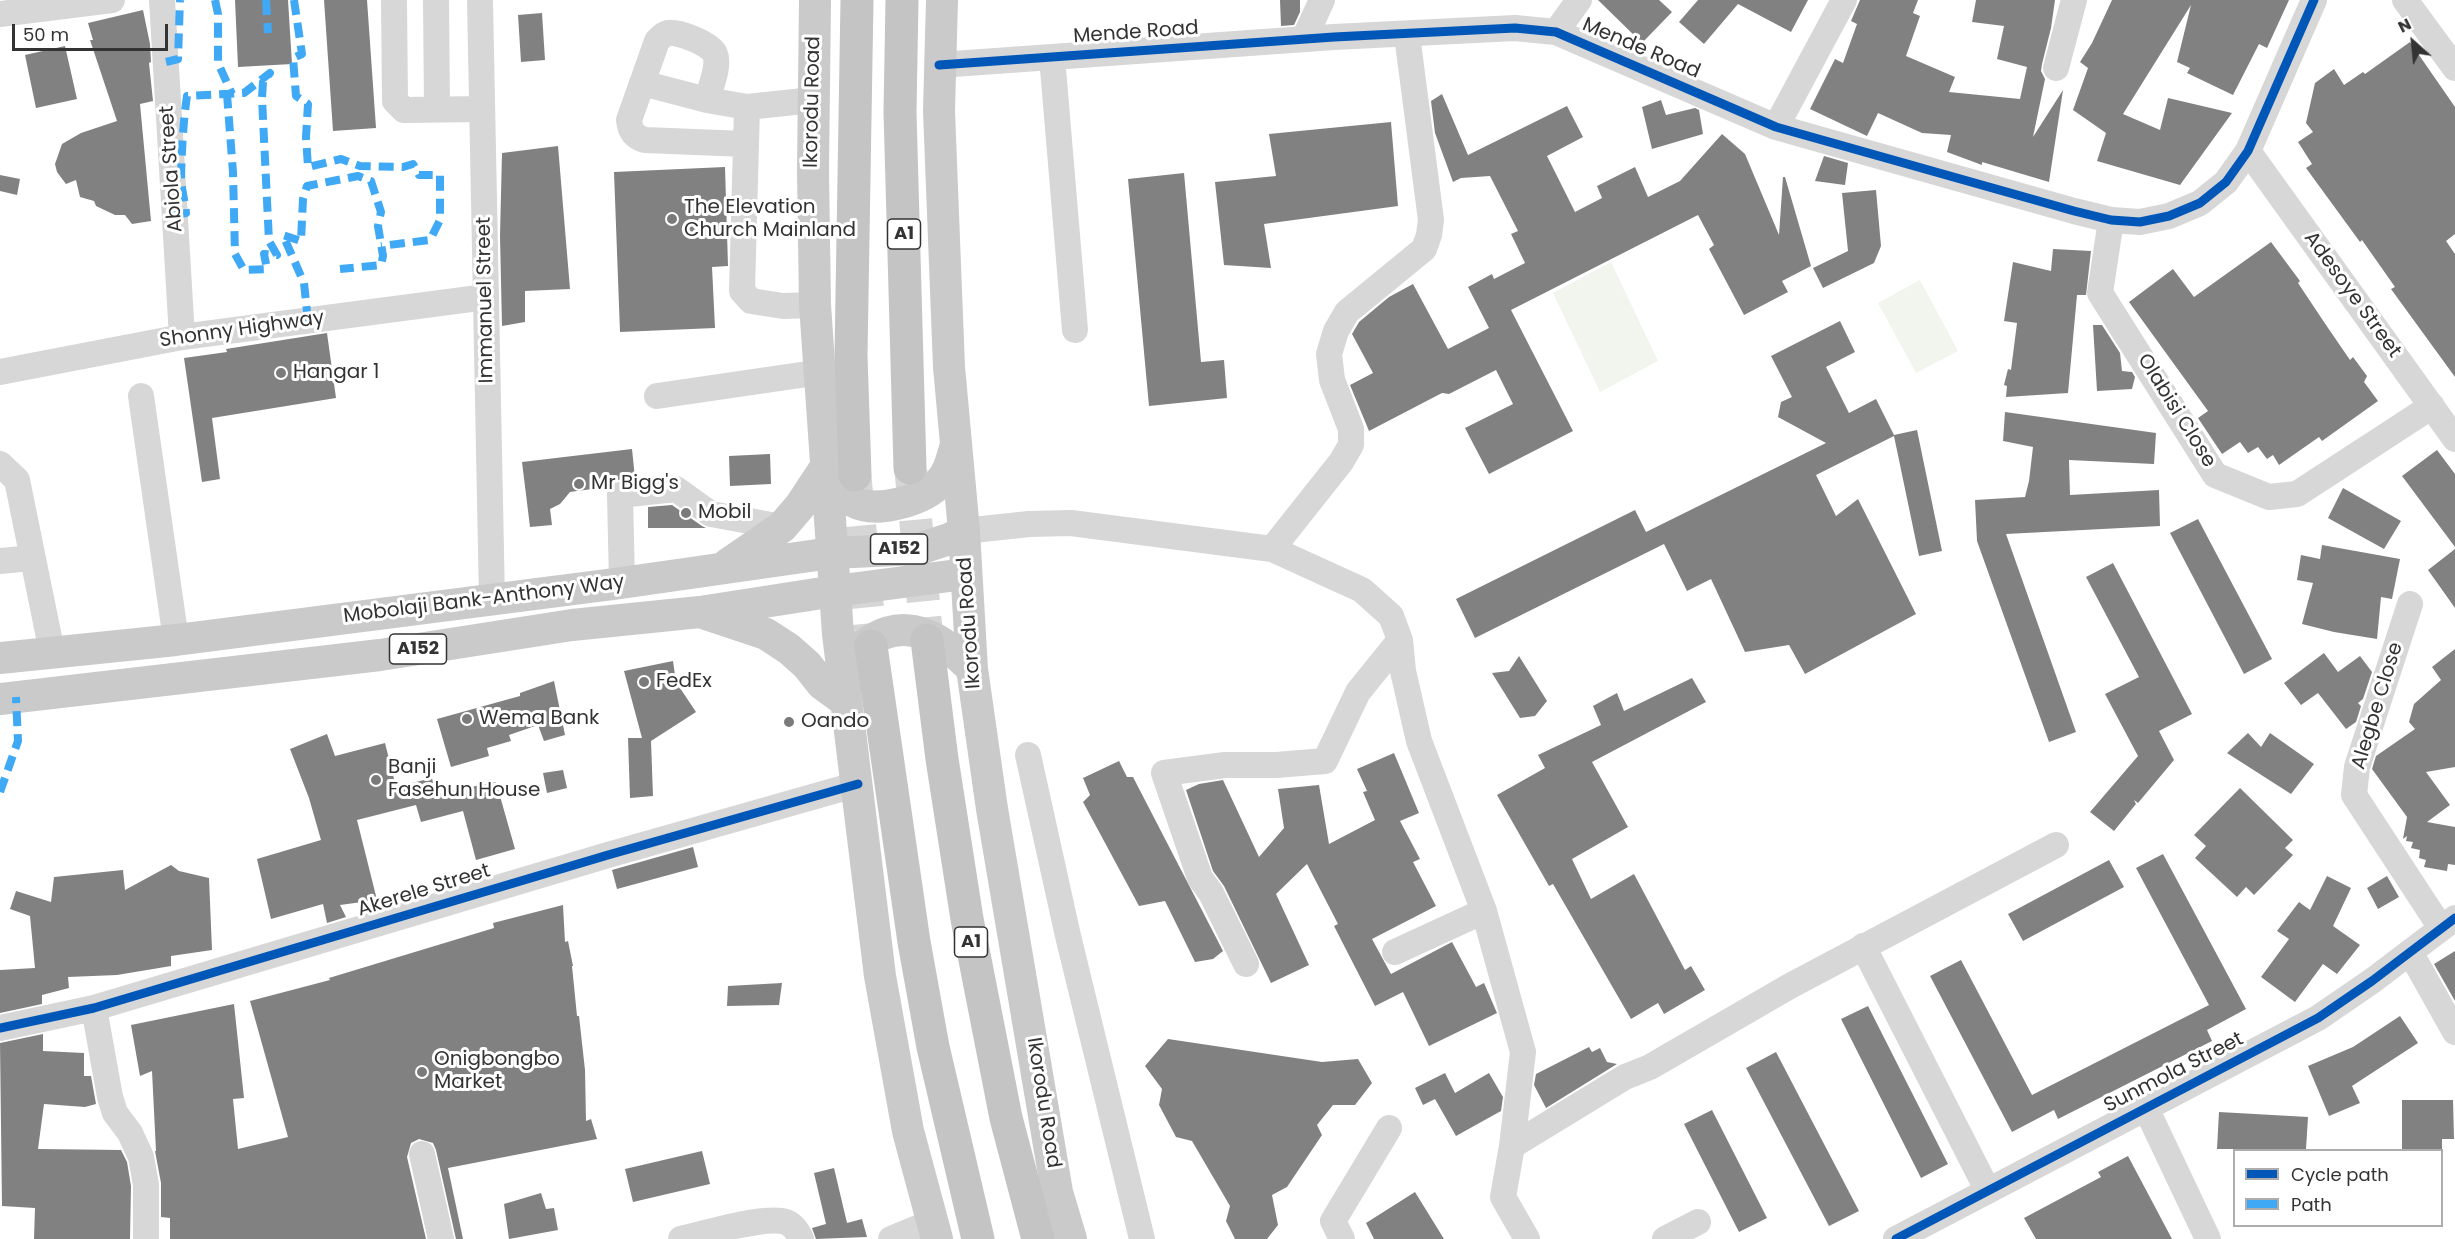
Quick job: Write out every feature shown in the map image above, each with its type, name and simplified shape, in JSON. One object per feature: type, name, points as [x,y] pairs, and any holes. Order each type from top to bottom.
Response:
[{"type":"highway","name":"Ikorodu Road","points":[[841,470],[851,355],[857,0]]},
{"type":"highway","name":"A1","points":[[902,0],[900,112],[910,468]]},
{"type":"highway","name":"Ikorodu Road","points":[[927,640],[942,759],[967,919],[1006,1118],[1038,1239]]},
{"type":"highway","points":[[871,646],[914,942],[933,1047],[978,1239]]},
{"type":"main road","name":"Ikorodu Road","points":[[815,0],[813,100],[815,304],[821,372],[841,470],[831,553],[844,700],[858,784],[880,976],[908,1131],[934,1231]]},
{"type":"main road","name":"Ikorodu Road","points":[[942,0],[939,65],[945,278],[972,669],[992,808],[1057,1192],[1071,1239]]},
{"type":"main road","points":[[841,470],[839,488],[854,502],[889,505],[911,500],[939,483],[948,470],[955,448]]},
{"type":"main road","name":"A152","points":[[722,568],[782,527],[800,506],[841,470]]},
{"type":"main road","name":"Mobolaji Bank-Anthony Way","points":[[0,658],[176,640],[622,583],[831,553],[919,549],[949,539],[964,531]]},
{"type":"main road","name":"Mobolaji Bank-Anthony Way","points":[[0,699],[380,654],[572,625],[700,612],[965,574]]},
{"type":"main road","name":"A152","points":[[700,612],[766,634],[789,649],[807,665],[822,684],[844,700]]},
{"type":"main road","points":[[844,700],[855,654],[866,643],[891,630],[913,630],[937,640],[972,669]]},
{"type":"street","points":[[0,14],[112,0]]},
{"type":"street","name":"Abiola Street","points":[[162,0],[182,337]]},
{"type":"street","points":[[394,0],[395,101],[404,110],[482,109]]},
{"type":"street","points":[[436,0],[438,110]]},
{"type":"street","name":"Immanuel Street","points":[[480,0],[492,600]]},
{"type":"street","points":[[1304,39],[1322,0]]},
{"type":"street","points":[[1556,32],[1579,0]]},
{"type":"street","points":[[1776,127],[1844,0]]},
{"type":"street","points":[[2056,68],[2074,0]]},
{"type":"street","name":"Mende Road","points":[[939,65],[1304,39],[1515,28],[1556,32],[1776,127],[2111,220],[2140,222],[2169,216],[2200,202],[2226,182],[2248,151],[2314,0]]},
{"type":"street","points":[[2405,0],[2455,68]]},
{"type":"street","points":[[707,100],[716,63],[715,54],[709,46],[671,32],[663,34],[657,40],[629,120],[630,130],[638,138],[745,144]]},
{"type":"street","points":[[1272,549],[1341,462],[1351,445],[1351,429],[1331,371],[1329,354],[1336,331],[1347,312],[1424,249],[1430,235],[1431,220],[1407,34]]},
{"type":"street","points":[[1052,57],[1075,330]]},
{"type":"street","points":[[642,83],[707,100],[747,107],[813,100]]},
{"type":"street","points":[[747,107],[742,291],[751,301],[783,306],[815,304]]},
{"type":"street","name":"Adesoye Street","points":[[2248,151],[2455,439]]},
{"type":"street","name":"Olabisi Close","points":[[2111,220],[2100,293],[2215,475],[2269,497],[2297,494],[2432,406]]},
{"type":"street","name":"Shonny Highway","points":[[0,372],[182,337],[486,297]]},
{"type":"street","points":[[657,396],[821,372]]},
{"type":"street","points":[[141,396],[176,640]]},
{"type":"street","points":[[0,464],[17,480],[51,652]]},
{"type":"street","points":[[622,583],[620,495],[676,489],[711,514],[782,527]]},
{"type":"street","points":[[964,531],[1029,524],[1071,523],[1272,549],[1362,590],[1390,616],[1400,640],[1403,671],[1419,741],[1484,911],[1523,1052],[1512,1146],[1503,1197],[1527,1239]]},
{"type":"street","points":[[0,561],[31,558]]},
{"type":"street","name":"Alegbe Close","points":[[2410,603],[2357,767],[2354,795],[2448,923]]},
{"type":"street","points":[[1246,964],[1211,892],[1200,878],[1164,773],[1224,765],[1276,765],[1325,761],[1358,692],[1400,640]]},
{"type":"street","points":[[1028,755],[1068,936],[1142,1239]]},
{"type":"street","name":"Akerele Street","points":[[0,1028],[94,1008],[608,855],[858,784]]},
{"type":"street","points":[[1512,1146],[1625,1077],[1650,1067],[1863,946],[2056,845]]},
{"type":"street","points":[[1395,952],[1484,911]]},
{"type":"street","name":"Sunmola Street","points":[[1896,1239],[2318,1018],[2372,981],[2448,923]]},
{"type":"street","points":[[1863,946],[1988,1191]]},
{"type":"street","points":[[2410,952],[2455,1032]]},
{"type":"street","points":[[94,1008],[115,1113],[134,1139],[141,1157],[146,1185],[146,1239]]},
{"type":"street","points":[[2145,1108],[2208,1239]]},
{"type":"street","points":[[1342,1239],[1333,1221],[1389,1128]]},
{"type":"street","points":[[422,1154],[441,1239]]},
{"type":"street","points":[[681,1239],[766,1221],[785,1221],[796,1229],[801,1239]]},
{"type":"street","points":[[1665,1239],[1698,1222]]},
{"type":"street","points":[[891,1239],[934,1231]]},
{"type":"shaded area","points":[[1611,262],[1658,361],[1600,392],[1553,293]]},
{"type":"shaded area","points":[[1920,280],[1958,351],[1916,373],[1878,303]]},
{"type":"building","points":[[235,0],[288,0],[292,64],[238,67]]},
{"type":"building","points":[[324,0],[367,0],[376,128],[333,131]]},
{"type":"building","points":[[1280,0],[1300,0],[1300,12],[1294,25],[1281,26]]},
{"type":"building","points":[[1598,0],[1659,0],[1672,12],[1642,43]]},
{"type":"building","points":[[1698,0],[1808,0],[1791,32],[1738,4],[1704,44],[1679,22]]},
{"type":"building","points":[[1860,0],[1918,0],[1913,13],[1920,16],[1906,56],[1955,77],[1949,92],[2020,99],[2027,67],[1997,59],[2004,26],[1972,22],[1976,0],[2055,0],[2042,64],[2041,71],[2045,79],[2033,137],[2063,90],[2049,182],[1982,162],[1982,165],[1947,152],[1951,135],[1922,133],[1878,113],[1867,136],[1810,109],[1835,59],[1843,63],[1857,24],[1851,21]]},
{"type":"building","points":[[2112,0],[2289,0],[2267,48],[2259,44],[2233,95],[2187,73],[2190,68],[2177,62],[2191,5],[2123,114],[2160,130],[2168,98],[2232,113],[2180,185],[2097,161],[2106,133],[2073,110],[2088,68],[2080,62],[2092,43]]},
{"type":"building","points":[[143,10],[150,44],[151,62],[149,63],[153,101],[140,104],[151,221],[132,224],[125,215],[115,215],[96,206],[94,201],[80,197],[76,180],[66,184],[57,172],[55,164],[62,144],[81,133],[117,121],[90,40],[93,40],[88,23]]},
{"type":"building","points":[[542,13],[545,60],[521,62],[518,15]]},
{"type":"building","points":[[2410,42],[2455,107],[2455,234],[2446,241],[2455,254],[2455,377],[2391,289],[2395,287],[2362,240],[2360,242],[2306,168],[2312,164],[2298,142],[2313,132],[2306,123],[2315,83],[2334,69],[2344,85],[2363,72],[2365,74]]},
{"type":"building","points":[[65,46],[77,99],[36,108],[25,55]]},
{"type":"building","points":[[1442,94],[1468,155],[1567,106],[1583,137],[1547,156],[1575,212],[1602,198],[1597,186],[1635,167],[1648,197],[1680,181],[1722,134],[1745,154],[1779,235],[1783,177],[1785,177],[1811,266],[1782,281],[1788,292],[1744,315],[1709,249],[1714,245],[1698,215],[1511,310],[1573,431],[1489,474],[1465,428],[1513,404],[1496,370],[1449,394],[1442,393],[1369,431],[1350,385],[1373,373],[1352,334],[1359,322],[1389,297],[1413,284],[1448,349],[1489,328],[1468,287],[1492,274],[1494,279],[1525,263],[1511,234],[1518,231],[1490,176],[1461,178],[1453,182],[1435,133],[1431,101]]},
{"type":"building","points":[[1661,100],[1666,115],[1695,108],[1699,110],[1703,134],[1652,149],[1642,107]]},
{"type":"building","points":[[1391,122],[1398,206],[1264,224],[1271,268],[1224,265],[1215,182],[1276,176],[1269,134]]},
{"type":"building","points":[[558,146],[570,289],[525,291],[525,322],[502,326],[500,236],[502,153]]},
{"type":"building","points":[[1824,156],[1848,163],[1845,185],[1815,181]]},
{"type":"building","name":"The Elevation Church Mainland","points":[[725,167],[728,266],[712,267],[715,328],[620,332],[614,172]]},
{"type":"building","points":[[1184,173],[1201,362],[1224,360],[1227,398],[1149,406],[1128,179]]},
{"type":"building","points":[[0,175],[20,179],[17,195],[0,191]]},
{"type":"building","points":[[1876,190],[1881,246],[1874,263],[1823,288],[1813,268],[1848,251],[1842,193]]},
{"type":"building","points":[[2271,242],[2300,281],[2298,283],[2350,360],[2353,357],[2367,376],[2364,382],[2378,401],[2322,441],[2319,437],[2279,465],[2273,455],[2267,459],[2258,447],[2248,453],[2240,442],[2222,454],[2198,418],[2208,411],[2129,302],[2173,269],[2194,297]]},
{"type":"building","points":[[2053,249],[2091,251],[2086,295],[2077,295],[2068,393],[2006,397],[2007,386],[2004,385],[2008,369],[2011,370],[2017,323],[2004,321],[2013,262],[2051,271]]},
{"type":"building","points":[[1840,321],[1855,352],[1826,367],[1849,413],[1876,399],[1894,435],[1917,430],[1942,551],[1919,556],[1894,436],[1816,475],[1836,516],[1858,499],[1916,614],[1805,674],[1789,645],[1745,652],[1711,579],[1687,591],[1664,544],[1475,638],[1456,599],[1635,510],[1646,532],[1826,443],[1778,417],[1781,402],[1792,397],[1771,356]]},
{"type":"building","points":[[2093,325],[2102,325],[2120,353],[2122,371],[2132,372],[2135,377],[2132,389],[2097,391]]},
{"type":"building","name":"Hangar 1","points":[[327,333],[336,398],[212,418],[220,479],[202,482],[184,358]]},
{"type":"building","points":[[2005,412],[2156,433],[2154,464],[2069,460],[2070,495],[2159,490],[2160,526],[2006,534],[2076,732],[2049,742],[1977,541],[1975,500],[2025,497],[2029,481],[2033,447],[2003,441]]},
{"type":"building","points":[[632,449],[635,478],[618,480],[607,487],[570,492],[560,504],[550,509],[552,525],[530,527],[522,462]]},
{"type":"building","points":[[2437,450],[2455,474],[2455,547],[2402,476]]},
{"type":"building","points":[[770,454],[771,484],[730,486],[729,456]]},
{"type":"building","points":[[2343,488],[2401,521],[2384,549],[2328,518]]},
{"type":"building","points":[[672,505],[706,528],[648,528],[648,507]]},
{"type":"building","points":[[2198,519],[2272,659],[2244,674],[2170,533]]},
{"type":"building","points":[[2322,545],[2400,559],[2392,599],[2381,597],[2377,639],[2302,624],[2313,583],[2297,580],[2301,555],[2320,559]]},
{"type":"building","points":[[2455,549],[2455,608],[2428,570]]},
{"type":"building","points":[[2113,563],[2192,714],[2159,731],[2174,760],[2138,803],[2134,800],[2136,804],[2114,831],[2090,812],[2138,756],[2105,694],[2139,677],[2086,577]]},
{"type":"building","points":[[2455,649],[2455,767],[2426,772],[2450,805],[2427,822],[2455,827],[2455,865],[2448,864],[2447,871],[2424,867],[2426,860],[2419,858],[2420,850],[2411,848],[2413,842],[2406,841],[2407,836],[2403,839],[2407,817],[2372,769],[2376,756],[2415,729],[2409,722],[2414,704],[2441,680],[2432,667]]},
{"type":"building","points":[[2324,653],[2338,672],[2360,656],[2372,672],[2363,699],[2358,703],[2361,706],[2356,722],[2346,729],[2318,693],[2301,705],[2284,683]]},
{"type":"building","points":[[1519,656],[1547,701],[1535,716],[1520,718],[1492,673],[1509,671]]},
{"type":"building","points":[[673,661],[676,682],[696,712],[651,741],[653,796],[630,798],[628,738],[642,738],[624,671]]},
{"type":"building","points":[[1692,678],[1706,702],[1592,762],[1628,827],[1572,859],[1591,899],[1634,874],[1685,970],[1691,966],[1705,990],[1664,1014],[1658,1003],[1631,1019],[1553,884],[1549,886],[1497,795],[1545,768],[1538,755],[1601,725],[1593,706],[1617,693],[1624,711]]},
{"type":"building","points":[[554,681],[565,735],[544,741],[538,725],[509,735],[511,741],[487,748],[489,756],[451,767],[437,719],[520,696],[520,693]]},
{"type":"building","points":[[2248,733],[2261,747],[2270,733],[2314,764],[2291,794],[2227,753]]},
{"type":"building","points":[[327,734],[335,756],[385,743],[396,787],[432,778],[435,794],[496,782],[515,849],[476,860],[463,811],[421,822],[416,805],[357,820],[377,900],[340,905],[346,917],[327,923],[323,904],[271,919],[257,859],[321,840],[309,798],[290,749]]},
{"type":"building","points":[[1394,753],[1419,813],[1400,821],[1420,859],[1413,862],[1436,906],[1372,939],[1391,974],[1452,942],[1476,987],[1484,983],[1497,1013],[1429,1046],[1403,992],[1375,1006],[1334,926],[1338,924],[1307,864],[1276,894],[1309,965],[1271,983],[1224,886],[1213,871],[1186,790],[1199,784],[1223,780],[1259,857],[1284,828],[1278,789],[1319,785],[1329,844],[1375,820],[1363,792],[1367,791],[1357,769]]},
{"type":"building","points":[[1119,761],[1127,777],[1133,777],[1223,951],[1213,959],[1195,962],[1165,901],[1139,906],[1083,802],[1090,795],[1083,778]]},
{"type":"building","points":[[563,770],[567,788],[547,793],[543,773]]},
{"type":"building","points":[[2240,788],[2293,840],[2285,848],[2293,855],[2254,895],[2246,887],[2237,897],[2195,858],[2206,846],[2194,835]]},
{"type":"building","points":[[693,847],[698,867],[617,889],[612,870]]},
{"type":"building","points":[[2163,854],[2246,1009],[2207,1030],[2212,1041],[2058,1119],[2054,1110],[2012,1132],[1930,976],[1961,960],[2032,1095],[2209,1005],[2136,868]]},
{"type":"building","points":[[2109,860],[2124,887],[2023,941],[2008,914]]},
{"type":"building","points":[[171,865],[179,871],[209,878],[212,950],[171,956],[171,966],[117,975],[68,977],[69,988],[42,995],[42,1004],[0,1013],[0,970],[35,968],[30,916],[10,909],[16,891],[51,902],[54,877],[123,870],[125,890]]},
{"type":"building","points":[[2327,876],[2351,888],[2333,926],[2360,945],[2337,974],[2323,964],[2295,1002],[2261,977],[2289,939],[2277,931],[2299,902],[2310,910]]},
{"type":"building","points":[[2387,876],[2399,897],[2378,909],[2367,888]]},
{"type":"building","name":"Onigbongbo Market","points":[[563,905],[565,942],[568,941],[573,966],[585,1070],[586,1121],[591,1119],[597,1139],[448,1168],[463,1239],[456,1239],[433,1143],[419,1139],[411,1143],[407,1157],[426,1239],[170,1239],[170,1218],[161,1217],[161,1183],[155,1151],[152,1071],[140,1076],[131,1025],[234,1004],[244,1098],[233,1099],[238,1149],[288,1137],[250,1001],[330,980],[329,978],[494,928],[493,923]]},
{"type":"building","points":[[2455,951],[2455,1001],[2434,964]]},
{"type":"building","points":[[782,983],[779,1005],[727,1006],[728,986]]},
{"type":"building","points":[[1868,1006],[1948,1164],[1921,1178],[1841,1019]]},
{"type":"building","points":[[2400,1016],[2418,1043],[2352,1086],[2360,1103],[2329,1116],[2308,1066],[2353,1047]]},
{"type":"building","points":[[43,1034],[43,1051],[84,1053],[84,1076],[91,1076],[96,1104],[85,1107],[44,1104],[38,1149],[121,1150],[127,1162],[131,1186],[130,1239],[34,1239],[35,1208],[2,1206],[0,1043]]},
{"type":"building","points":[[1168,1039],[1322,1062],[1358,1059],[1372,1083],[1355,1105],[1333,1105],[1317,1125],[1322,1135],[1287,1187],[1272,1195],[1278,1225],[1267,1239],[1235,1239],[1226,1221],[1230,1206],[1192,1141],[1176,1137],[1159,1105],[1162,1089],[1145,1066]]},
{"type":"building","points":[[1589,1047],[1592,1052],[1600,1048],[1607,1062],[1617,1064],[1546,1108],[1534,1085],[1536,1074]]},
{"type":"building","points":[[1776,1052],[1859,1211],[1829,1226],[1746,1068]]},
{"type":"building","points":[[1445,1073],[1455,1093],[1489,1073],[1503,1097],[1501,1111],[1456,1136],[1435,1099],[1423,1105],[1415,1088]]},
{"type":"building","points":[[2402,1100],[2453,1100],[2454,1139],[2442,1139],[2442,1149],[2402,1149]]},
{"type":"building","points":[[1712,1110],[1767,1218],[1739,1232],[1684,1124]]},
{"type":"building","points":[[2219,1112],[2308,1117],[2306,1149],[2217,1149]]},
{"type":"building","points":[[702,1151],[710,1184],[633,1202],[625,1169]]},
{"type":"building","points":[[2128,1156],[2172,1239],[2036,1239],[2024,1218],[2101,1177],[2098,1172]]},
{"type":"building","points":[[834,1168],[847,1223],[862,1219],[867,1237],[816,1239],[812,1228],[826,1224],[814,1173]]},
{"type":"building","points":[[1415,1192],[1444,1239],[1374,1239],[1366,1223]]},
{"type":"building","points":[[541,1193],[546,1209],[554,1208],[558,1230],[509,1239],[504,1204]]},
{"type":"tunnel","points":[[911,471],[927,640]]},
{"type":"tunnel","points":[[855,477],[871,646]]},
{"type":"marked path","points":[[166,62],[178,59],[180,0]]},
{"type":"marked path","points":[[215,0],[218,14],[218,63],[232,94]]},
{"type":"marked path","points":[[266,0],[268,33]]},
{"type":"marked path","points":[[294,0],[302,54],[293,58],[296,96],[308,104],[306,137],[308,167],[341,159],[360,166],[403,167],[413,164],[419,175],[440,175],[440,220],[430,240],[381,246]]},
{"type":"marked path","points":[[175,215],[186,213],[181,176],[187,96],[244,93],[270,73],[263,82],[262,98],[269,241],[277,255],[264,254],[267,269],[244,270],[235,254],[233,172],[227,94]]},
{"type":"marked path","points":[[308,321],[304,283],[283,235],[301,241],[303,199],[307,186],[358,176],[371,181],[381,212],[378,226],[383,256],[381,265],[340,269]]},
{"type":"marked path","points":[[0,792],[18,741],[16,697]]},
{"type":"cycle path","points":[[939,65],[1334,37],[1515,28],[1556,32],[1776,127],[2074,211],[2111,220],[2140,222],[2169,216],[2200,203],[2226,182],[2248,151],[2314,0]]},
{"type":"cycle path","points":[[0,1028],[94,1008],[608,855],[858,784]]},
{"type":"cycle path","points":[[1896,1239],[2318,1018],[2372,981],[2455,918]]},
{"type":"place","name":"The Elevation Church Mainland","points":[[672,219]]},
{"type":"place","name":"Hangar 1","points":[[281,373]]},
{"type":"place","name":"Mr Bigg's","points":[[579,484]]},
{"type":"place","name":"Mobil","points":[[686,513]]},
{"type":"place","name":"FedEx","points":[[644,682]]},
{"type":"place","name":"Wema Bank","points":[[467,719]]},
{"type":"place","name":"Oando","points":[[789,722]]},
{"type":"place","name":"Banji Fasehun House","points":[[376,780]]},
{"type":"place","name":"Onigbongbo Market","points":[[422,1072]]}]
